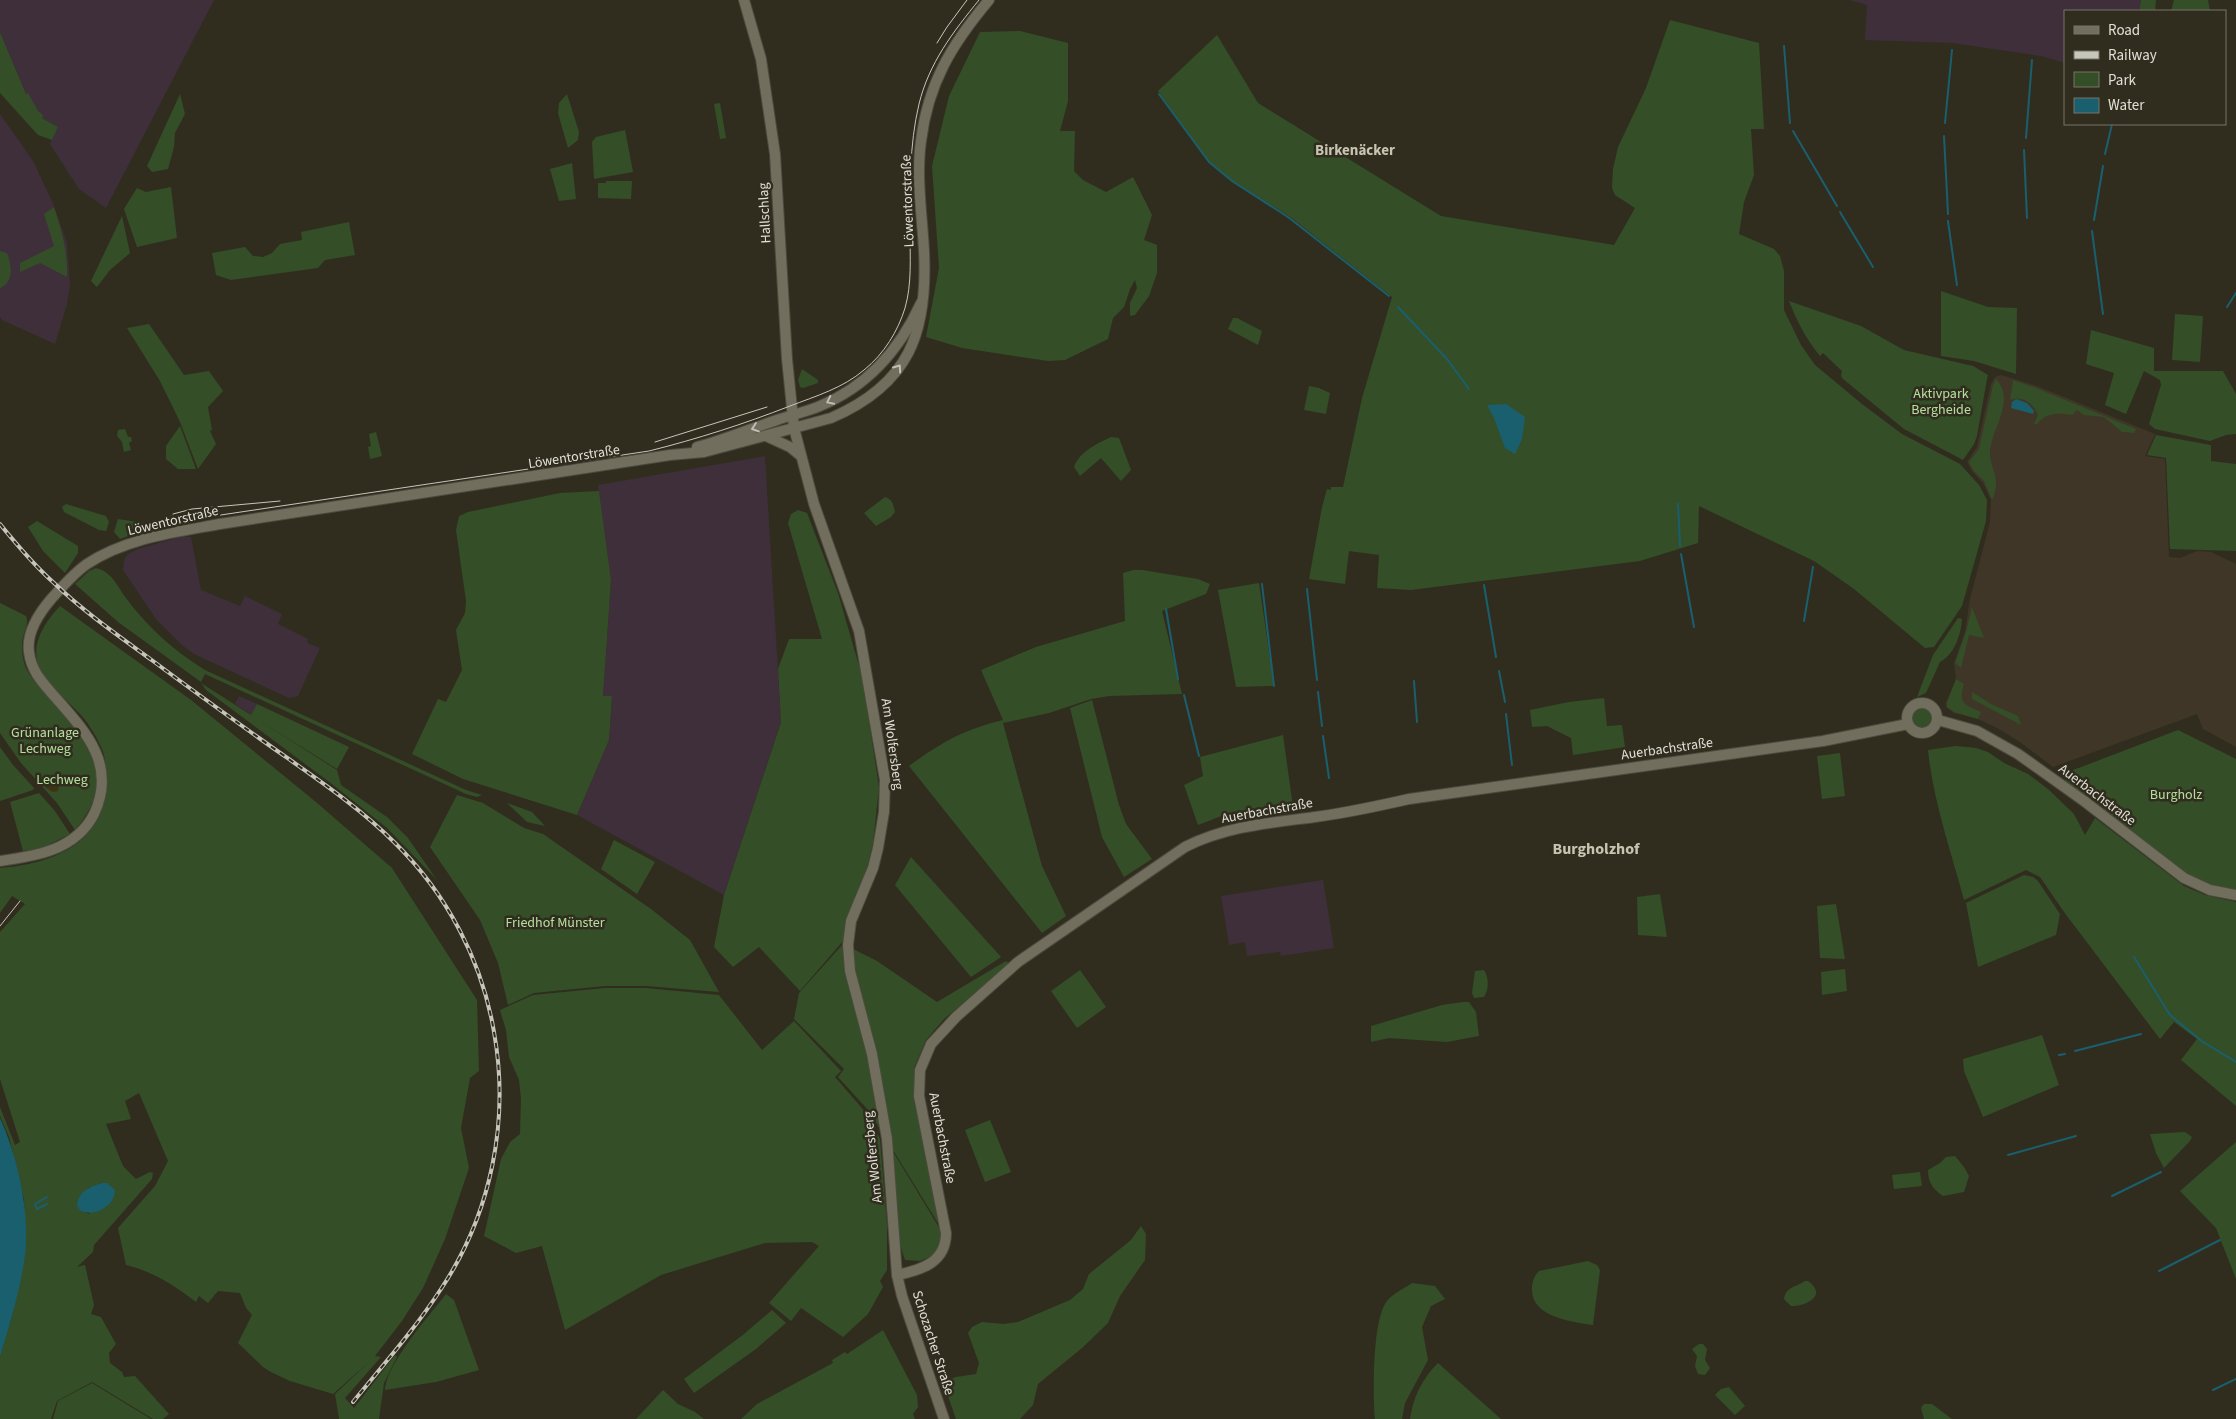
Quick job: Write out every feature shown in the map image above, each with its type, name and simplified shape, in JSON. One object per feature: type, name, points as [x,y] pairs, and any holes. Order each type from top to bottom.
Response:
[{"type":"main road","name":"Hallschlag","points":[[744,0],[761,59],[776,154],[787,359],[794,428]]},
{"type":"main road","name":"Löwentorstraße","points":[[0,861],[48,852],[75,837],[92,816],[100,795],[102,782],[97,754],[84,730],[34,671],[28,651],[32,631],[41,611],[87,564],[126,545],[158,535],[670,455],[704,452],[831,418],[865,401],[887,382],[906,357],[915,340],[923,314],[924,252],[919,160],[926,110],[933,87],[948,54],[989,0]]},
{"type":"main road","name":"Löwentorstraße","points":[[670,455],[826,403],[865,380],[888,359],[905,335],[922,300]]},
{"type":"main road","name":"Am Wolfersberg","points":[[794,428],[814,504],[859,631],[885,780],[884,812],[878,848],[873,868],[851,921],[848,945],[850,971],[872,1054],[887,1139],[897,1275]]},
{"type":"main road","points":[[765,436],[790,446],[801,456]]},
{"type":"main road","points":[[1919,703],[1927,703],[1934,708],[1938,720],[1934,728],[1926,733],[1916,732],[1908,724],[1907,717],[1910,709],[1919,703]]},
{"type":"main road","name":"Auerbachstraße","points":[[1938,720],[1977,731],[2018,754],[2084,801],[2184,878],[2210,890],[2236,895]]},
{"type":"main road","name":"Auerbachstraße","points":[[897,1275],[933,1263],[944,1250],[946,1243],[946,1233],[918,1096],[920,1070],[931,1044],[956,1017],[1018,962],[1185,847],[1208,836],[1234,828],[1268,822],[1342,812],[1409,800],[1823,742],[1908,724]]},
{"type":"main road","name":"Schozacher Straße","points":[[897,1275],[902,1296],[944,1419]]},
{"type":"shaded area","points":[[0,0],[214,0],[106,208],[79,189],[50,144],[58,127],[42,118],[26,94],[0,32]]},
{"type":"shaded area","points":[[1850,0],[2141,0],[2139,10],[2064,10],[2064,63],[2041,56],[1953,43],[1865,40],[1867,5]]},
{"type":"shaded area","points":[[0,114],[33,161],[52,201],[67,243],[70,285],[67,304],[55,344],[2,320],[0,317]]},
{"type":"shaded area","points":[[2001,375],[2037,386],[2155,434],[2145,456],[2165,459],[2169,557],[2180,558],[2197,551],[2211,552],[2236,564],[2236,747],[2203,729],[2197,714],[2053,767],[2020,742],[1997,728],[1978,719],[1954,713],[1946,707],[1956,679],[1954,663],[1965,632],[1970,599],[1990,522],[1991,500],[1983,483],[1967,462],[1977,447],[1991,384],[1995,377]]},
{"type":"shaded area","points":[[765,456],[781,721],[724,895],[577,815],[609,740],[612,696],[603,697],[611,580],[598,485]]},
{"type":"shaded area","points":[[180,537],[191,537],[201,590],[240,606],[245,596],[282,614],[278,624],[308,639],[307,643],[320,648],[298,696],[289,698],[194,654],[182,645],[156,619],[123,570],[124,560],[128,554],[138,549]]},
{"type":"shaded area","points":[[239,696],[257,704],[252,715],[235,704]]},
{"type":"shaded area","points":[[1323,880],[1334,948],[1281,956],[1280,952],[1247,956],[1245,942],[1229,945],[1221,896]]},
{"type":"green space","points":[[2141,0],[2156,0],[2155,10],[2139,10]]},
{"type":"green space","points":[[2174,0],[2208,0],[2210,10],[2171,10]]},
{"type":"green space","points":[[1670,20],[1759,43],[1764,129],[1751,129],[1754,175],[1744,202],[1739,234],[1774,249],[1780,256],[1784,271],[1784,310],[1801,345],[1815,365],[1902,434],[1960,464],[1979,485],[1987,500],[1986,521],[1962,606],[1934,647],[1925,648],[1854,589],[1814,561],[1699,506],[1698,543],[1640,561],[1411,590],[1377,588],[1379,555],[1349,551],[1345,584],[1309,579],[1327,489],[1343,487],[1362,398],[1392,297],[1289,216],[1232,181],[1209,162],[1158,91],[1217,35],[1258,103],[1441,216],[1614,245],[1635,208],[1615,195],[1612,188],[1613,169],[1618,147],[1646,88]]},
{"type":"green space","points":[[1020,31],[1068,43],[1068,101],[1060,131],[1075,131],[1074,171],[1083,180],[1106,192],[1133,177],[1152,215],[1144,240],[1157,245],[1157,273],[1149,296],[1135,315],[1130,316],[1130,303],[1137,288],[1135,280],[1124,307],[1113,318],[1108,339],[1065,360],[1048,361],[962,348],[926,337],[939,268],[932,166],[949,96],[980,32]]},
{"type":"green space","points":[[0,32],[26,94],[28,93],[38,111],[43,115],[42,118],[58,127],[52,140],[38,135],[0,93]]},
{"type":"green space","points":[[180,94],[185,114],[175,133],[174,147],[168,169],[152,172],[147,166]]},
{"type":"green space","points":[[567,94],[579,132],[578,140],[568,148],[558,113],[559,103]]},
{"type":"green space","points":[[720,103],[726,138],[720,139],[714,104]]},
{"type":"green space","points":[[625,130],[633,172],[594,179],[592,142],[596,137]]},
{"type":"green space","points":[[572,163],[576,199],[559,201],[550,169]]},
{"type":"green space","points":[[606,181],[632,181],[631,199],[598,198],[598,183],[606,183]]},
{"type":"green space","points":[[171,187],[177,238],[137,247],[124,209],[137,188],[146,192]]},
{"type":"green space","points":[[54,207],[64,242],[67,259],[67,277],[40,263],[20,272],[20,263],[54,246],[44,214]]},
{"type":"green space","points":[[122,216],[130,253],[110,270],[97,287],[91,281]]},
{"type":"green space","points":[[349,222],[355,255],[325,260],[318,268],[231,280],[216,275],[212,253],[245,247],[253,256],[263,257],[272,253],[280,244],[302,240],[301,232]]},
{"type":"green space","points":[[0,251],[7,253],[11,273],[8,282],[0,288]]},
{"type":"green space","points":[[1941,291],[1988,307],[2017,308],[2016,374],[1974,361],[1941,356]]},
{"type":"green space","name":"Aktivpark Bergheide","points":[[1789,301],[1861,326],[1904,350],[1973,366],[1988,375],[1977,436],[1963,460],[1904,429],[1843,379],[1841,376],[1842,371],[1823,353],[1820,356],[1810,343]]},
{"type":"green space","points":[[2175,314],[2203,316],[2200,362],[2172,360]]},
{"type":"green space","points":[[1233,318],[1237,318],[1262,331],[1258,345],[1228,329]]},
{"type":"green space","points":[[149,324],[184,375],[209,371],[223,391],[208,407],[212,430],[209,431],[216,444],[198,469],[180,422],[160,381],[127,328]]},
{"type":"green space","points":[[2091,330],[2154,348],[2154,371],[2223,371],[2236,394],[2236,434],[2226,435],[2210,441],[2155,429],[2149,424],[2161,385],[2160,380],[2144,371],[2126,414],[2105,405],[2114,373],[2086,364]]},
{"type":"green space","points":[[802,369],[818,380],[818,383],[803,388],[800,387],[798,380]]},
{"type":"green space","points":[[1996,379],[2002,387],[2004,396],[2001,414],[1990,451],[1996,481],[1996,489],[1992,500],[1984,481],[1973,470],[1969,462],[1979,449]]},
{"type":"green space","points":[[2013,380],[2136,429],[2134,433],[2122,432],[2104,417],[2084,415],[2077,410],[2072,415],[2049,415],[2037,424],[2034,424],[2038,415],[2030,404],[2019,399],[2010,400]]},
{"type":"green space","points":[[1309,386],[1330,393],[1326,414],[1304,410]]},
{"type":"green space","points":[[180,426],[196,469],[178,469],[166,459],[166,446]]},
{"type":"green space","points":[[125,429],[132,441],[129,443],[131,450],[124,452],[122,442],[117,436],[118,430]]},
{"type":"green space","points":[[376,432],[382,456],[370,459],[368,447],[371,446],[369,434]]},
{"type":"green space","points":[[2156,435],[2211,445],[2211,461],[2236,464],[2236,551],[2170,549],[2166,458],[2147,455]]},
{"type":"green space","points":[[1111,437],[1119,438],[1131,470],[1121,481],[1101,458],[1080,476],[1074,467],[1076,462],[1090,449]]},
{"type":"green space","points":[[599,491],[611,580],[603,696],[612,696],[609,740],[577,815],[463,779],[412,754],[438,699],[446,702],[462,670],[456,630],[465,613],[466,601],[456,530],[459,516],[468,512],[560,493]]},
{"type":"green space","points":[[885,497],[891,501],[895,512],[891,517],[876,526],[864,513]]},
{"type":"green space","points":[[66,504],[106,516],[109,522],[106,531],[99,530],[64,512],[62,507]]},
{"type":"green space","points":[[798,510],[807,513],[838,593],[862,676],[879,787],[873,843],[866,872],[844,940],[800,991],[759,947],[733,967],[714,947],[724,895],[781,722],[778,669],[789,639],[822,639],[788,523],[791,514]]},
{"type":"green space","points":[[173,515],[174,525],[131,533],[131,535],[120,539],[114,532],[118,519],[144,523]]},
{"type":"green space","points":[[37,521],[78,546],[78,553],[65,573],[43,551],[28,527]]},
{"type":"green space","points":[[96,568],[112,578],[141,617],[161,636],[205,670],[466,790],[482,795],[477,797],[466,794],[205,674],[201,682],[118,622],[75,584],[89,571]]},
{"type":"green space","points":[[1142,570],[1198,579],[1210,584],[1206,594],[1162,611],[1182,694],[1109,696],[1091,699],[1049,713],[1003,723],[1042,866],[1066,916],[1042,933],[909,766],[931,750],[965,732],[1003,720],[981,670],[1036,647],[1125,621],[1123,573]]},
{"type":"green space","points":[[1259,583],[1274,686],[1236,687],[1218,590]]},
{"type":"green space","name":"Grünanlage Lechweg","points":[[0,603],[26,616],[27,624],[22,649],[26,668],[77,730],[94,760],[97,776],[96,793],[88,811],[75,830],[57,803],[21,763],[0,733]]},
{"type":"green space","points":[[60,606],[191,700],[316,802],[392,868],[477,1000],[479,1071],[470,1078],[461,1128],[469,1168],[445,1239],[423,1288],[402,1321],[375,1356],[381,1357],[345,1398],[354,1408],[395,1355],[397,1357],[384,1383],[379,1419],[339,1419],[335,1394],[370,1361],[333,1394],[290,1381],[263,1367],[238,1343],[252,1315],[246,1308],[240,1293],[218,1291],[208,1303],[199,1296],[196,1302],[163,1280],[145,1271],[126,1265],[118,1228],[155,1186],[168,1161],[139,1093],[125,1101],[131,1119],[106,1124],[123,1166],[136,1179],[150,1172],[153,1173],[152,1179],[94,1245],[93,1252],[77,1267],[85,1265],[94,1305],[91,1314],[101,1317],[116,1344],[109,1353],[110,1363],[122,1372],[124,1377],[135,1376],[169,1414],[163,1419],[153,1419],[92,1382],[57,1401],[51,1419],[0,1419],[0,1357],[12,1316],[25,1255],[24,1199],[9,1137],[0,1116],[0,1107],[15,1145],[20,1142],[0,1079],[0,932],[25,904],[12,896],[0,913],[0,868],[38,862],[72,847],[86,836],[96,822],[103,805],[106,784],[105,760],[97,738],[88,724],[43,676],[37,661],[36,652],[40,635]],"holes":[[[102,1183],[89,1214],[79,1209],[88,1188]]]},
{"type":"green space","points":[[1972,607],[1984,638],[1969,635],[1961,668],[1955,663],[1966,632]]},
{"type":"green space","points":[[1958,618],[1962,619],[1953,650],[1940,662],[1926,693],[1917,697],[1933,655]]},
{"type":"green space","points":[[1956,679],[1964,684],[1962,700],[1964,703],[1981,712],[1978,719],[1954,712],[1947,707],[1947,702]]},
{"type":"green space","points":[[201,683],[251,715],[257,704],[349,747],[337,769],[260,721],[337,770],[341,785],[387,817],[408,838],[437,880],[387,828],[332,784],[206,690]]},
{"type":"green space","points":[[1972,692],[1991,704],[2018,716],[2021,725],[1972,699]]},
{"type":"green space","points":[[1604,698],[1607,726],[1622,725],[1625,747],[1573,755],[1571,738],[1547,726],[1532,727],[1530,710],[1569,702]]},
{"type":"green space","points":[[1092,700],[1119,805],[1126,824],[1152,859],[1124,877],[1102,837],[1070,708]]},
{"type":"green space","points":[[1923,707],[1931,710],[1934,718],[1931,726],[1923,729],[1915,726],[1912,718],[1915,710]]},
{"type":"green space","name":"Burgholz","points":[[2178,730],[2236,759],[2236,891],[2209,886],[2189,877],[2065,781],[2068,772]]},
{"type":"green space","points":[[1283,735],[1293,807],[1224,815],[1198,825],[1184,785],[1203,776],[1200,757]]},
{"type":"green space","points":[[1956,746],[1976,748],[1988,752],[2004,763],[2028,774],[2048,789],[2074,814],[2085,835],[2095,818],[2184,886],[2205,895],[2236,902],[2236,1106],[2181,1060],[2197,1039],[2174,1022],[2160,1039],[2064,912],[2040,877],[2026,870],[1964,900],[1938,807],[1928,750]]},
{"type":"green space","points":[[0,747],[34,788],[33,790],[0,801]]},
{"type":"green space","points":[[1840,753],[1845,796],[1822,799],[1817,756]]},
{"type":"green space","points":[[39,793],[55,811],[70,834],[42,848],[23,851],[10,802]]},
{"type":"green space","name":"Friedhof Münster","points":[[457,795],[483,803],[524,828],[543,834],[651,909],[690,940],[719,992],[646,986],[605,986],[534,993],[508,1005],[498,963],[480,920],[430,847]]},
{"type":"green space","points":[[507,803],[532,812],[545,826],[527,822]]},
{"type":"green space","points":[[614,840],[655,862],[637,894],[601,869]]},
{"type":"green space","points":[[911,857],[1001,957],[971,977],[895,885]]},
{"type":"green space","points":[[2024,875],[2033,877],[2038,881],[2060,914],[2056,935],[1978,967],[1966,903]]},
{"type":"green space","points":[[1660,894],[1667,937],[1638,935],[1637,897]]},
{"type":"green space","points":[[1836,904],[1845,959],[1820,958],[1817,906]]},
{"type":"green space","points":[[843,944],[877,961],[937,1002],[1006,961],[1010,964],[944,1019],[926,1040],[914,1068],[914,1095],[941,1228],[869,1111],[838,1077],[844,1069],[794,1019],[799,993]]},
{"type":"green space","points":[[1845,969],[1847,991],[1822,995],[1821,972]]},
{"type":"green space","points":[[1080,970],[1106,1007],[1077,1028],[1051,991]]},
{"type":"green space","points":[[1484,970],[1488,980],[1486,994],[1484,997],[1474,998],[1472,993],[1475,971]]},
{"type":"green space","points":[[605,988],[646,988],[719,995],[762,1050],[794,1021],[841,1071],[835,1077],[867,1114],[880,1139],[887,1225],[887,1270],[880,1281],[883,1287],[868,1314],[843,1337],[801,1308],[791,1321],[769,1303],[819,1246],[812,1242],[765,1243],[661,1275],[565,1330],[542,1246],[516,1253],[484,1236],[501,1159],[510,1142],[520,1134],[521,1099],[519,1080],[509,1057],[506,1030],[500,1010],[533,995]]},
{"type":"green space","points":[[1469,1002],[1476,1012],[1479,1036],[1447,1042],[1389,1038],[1371,1042],[1371,1026],[1442,1005]]},
{"type":"green space","points":[[2042,1035],[2059,1085],[1983,1117],[1964,1071],[1963,1059]]},
{"type":"green space","points":[[990,1120],[1011,1172],[985,1182],[965,1130]]},
{"type":"green space","points":[[2185,1132],[2192,1137],[2190,1141],[2164,1168],[2156,1153],[2150,1134]]},
{"type":"green space","points":[[2236,1142],[2236,1279],[2216,1228],[2180,1191]]},
{"type":"green space","points":[[892,1150],[940,1229],[940,1245],[936,1254],[920,1261],[905,1260],[899,1242]]},
{"type":"green space","points":[[1955,1156],[1969,1176],[1964,1192],[1943,1196],[1932,1185],[1928,1170],[1946,1157]]},
{"type":"green space","points":[[1920,1172],[1922,1186],[1894,1189],[1892,1175]]},
{"type":"green space","points":[[1141,1226],[1146,1234],[1145,1260],[1120,1296],[1108,1323],[1082,1348],[1038,1384],[1033,1405],[1020,1419],[956,1419],[943,1382],[956,1377],[976,1374],[979,1363],[968,1333],[972,1327],[982,1322],[1004,1324],[1018,1322],[1070,1300],[1083,1289],[1089,1274],[1131,1240]]},
{"type":"green space","points":[[1588,1261],[1597,1265],[1600,1270],[1593,1325],[1564,1320],[1545,1312],[1538,1306],[1533,1298],[1532,1284],[1539,1271]]},
{"type":"green space","points":[[1805,1281],[1813,1285],[1816,1295],[1807,1303],[1791,1306],[1784,1299],[1785,1295],[1789,1289]]},
{"type":"green space","points":[[1412,1283],[1435,1286],[1445,1299],[1431,1306],[1422,1327],[1428,1360],[1405,1403],[1402,1419],[1375,1419],[1376,1340],[1382,1310],[1389,1298]]},
{"type":"green space","points":[[446,1294],[454,1300],[479,1370],[436,1382],[385,1390],[387,1379],[400,1354]]},
{"type":"green space","points":[[772,1310],[786,1323],[756,1349],[694,1393],[684,1379],[744,1334]]},
{"type":"green space","points":[[883,1330],[917,1395],[918,1407],[913,1414],[915,1419],[741,1419],[757,1404],[833,1363],[832,1360],[845,1352],[847,1354]]},
{"type":"green space","points":[[1699,1344],[1703,1344],[1707,1349],[1705,1360],[1710,1368],[1705,1375],[1698,1374],[1695,1366],[1697,1356],[1692,1349]]},
{"type":"green space","points":[[1438,1363],[1501,1419],[1410,1419],[1413,1403],[1419,1389],[1427,1375]]},
{"type":"green space","points":[[92,1383],[151,1419],[53,1419],[58,1401]]},
{"type":"green space","points":[[1729,1387],[1745,1406],[1735,1415],[1715,1395],[1721,1389]]},
{"type":"green space","points":[[663,1390],[678,1404],[695,1412],[704,1419],[636,1419]]},
{"type":"green space","points":[[1924,1404],[1932,1404],[1952,1419],[1924,1419],[1921,1408]]},
{"type":"sand","points":[[49,774],[59,783],[58,791],[53,792],[45,787],[44,780]]},
{"type":"water","points":[[2016,399],[2027,403],[2034,411],[2033,414],[2011,408],[2012,402]]},
{"type":"water","points":[[1506,404],[1525,417],[1522,439],[1515,454],[1505,448],[1487,405]]},
{"type":"water","points":[[0,1118],[12,1150],[21,1186],[26,1222],[26,1239],[20,1281],[0,1357]]},
{"type":"water","points":[[107,1183],[115,1190],[111,1202],[102,1210],[96,1212],[84,1212],[78,1209],[80,1208],[77,1207],[79,1197],[88,1188]]},
{"type":"waterway","points":[[1784,46],[1790,123]]},
{"type":"waterway","points":[[1945,123],[1952,50]]},
{"type":"waterway","points":[[2026,138],[2032,60]]},
{"type":"waterway","points":[[1159,94],[1209,162],[1232,181],[1288,217],[1389,296]]},
{"type":"waterway","points":[[2105,154],[2112,125]]},
{"type":"waterway","points":[[1793,131],[1837,206]]},
{"type":"waterway","points":[[1944,136],[1948,214]]},
{"type":"waterway","points":[[2024,150],[2027,218]]},
{"type":"waterway","points":[[2094,220],[2103,166]]},
{"type":"waterway","points":[[1840,212],[1873,267]]},
{"type":"waterway","points":[[1948,221],[1957,285]]},
{"type":"waterway","points":[[2092,231],[2103,314]]},
{"type":"waterway","points":[[2227,307],[2236,293]]},
{"type":"waterway","points":[[1398,307],[1447,359],[1469,389]]},
{"type":"waterway","points":[[1678,504],[1680,546]]},
{"type":"waterway","points":[[1681,554],[1694,627]]},
{"type":"waterway","points":[[1804,621],[1813,567]]},
{"type":"waterway","points":[[1262,584],[1274,686]]},
{"type":"waterway","points":[[1484,585],[1496,657]]},
{"type":"waterway","points":[[1307,589],[1317,680]]},
{"type":"waterway","points":[[1166,609],[1178,679]]},
{"type":"waterway","points":[[1499,671],[1505,702]]},
{"type":"waterway","points":[[1414,681],[1417,722]]},
{"type":"waterway","points":[[1318,692],[1322,726]]},
{"type":"waterway","points":[[1184,695],[1199,756]]},
{"type":"waterway","points":[[1506,714],[1512,765]]},
{"type":"waterway","points":[[1323,736],[1329,778]]},
{"type":"waterway","points":[[2134,957],[2170,1015],[2203,1042],[2236,1062]]},
{"type":"waterway","points":[[2075,1051],[2141,1034]]},
{"type":"waterway","points":[[2059,1055],[2065,1054]]},
{"type":"waterway","points":[[2008,1155],[2076,1136]]},
{"type":"waterway","points":[[2112,1196],[2161,1172]]},
{"type":"waterway","points":[[47,1197],[35,1204],[37,1209],[47,1204]]},
{"type":"waterway","points":[[2159,1271],[2220,1240]]},
{"type":"waterway","points":[[2213,1390],[2236,1379]]},
{"type":"tram line","points":[[937,43],[967,0]]},
{"type":"tram line","points":[[174,522],[649,451],[755,419],[829,391],[847,382],[878,357],[894,334],[905,308],[909,290],[910,270],[910,184],[913,136],[919,104],[929,75],[943,49],[979,0]]},
{"type":"tram line","points":[[655,442],[767,407]]},
{"type":"tram line","points":[[173,514],[192,509],[280,501]]},
{"type":"tram line","points":[[0,926],[20,901]]},
{"type":"railway","points":[[0,524],[19,547],[65,594],[206,700],[329,788],[380,828],[414,863],[431,884],[460,930],[471,954],[481,980],[494,1032],[500,1099],[492,1166],[484,1198],[473,1230],[441,1289],[410,1333],[353,1402]]},
{"type":"district","name":"Birkenäcker","points":[[1355,150]]},
{"type":"district","name":"Burgholzhof","points":[[1596,849]]},
{"type":"park label","name":"Lechweg","points":[[62,780]]}]
